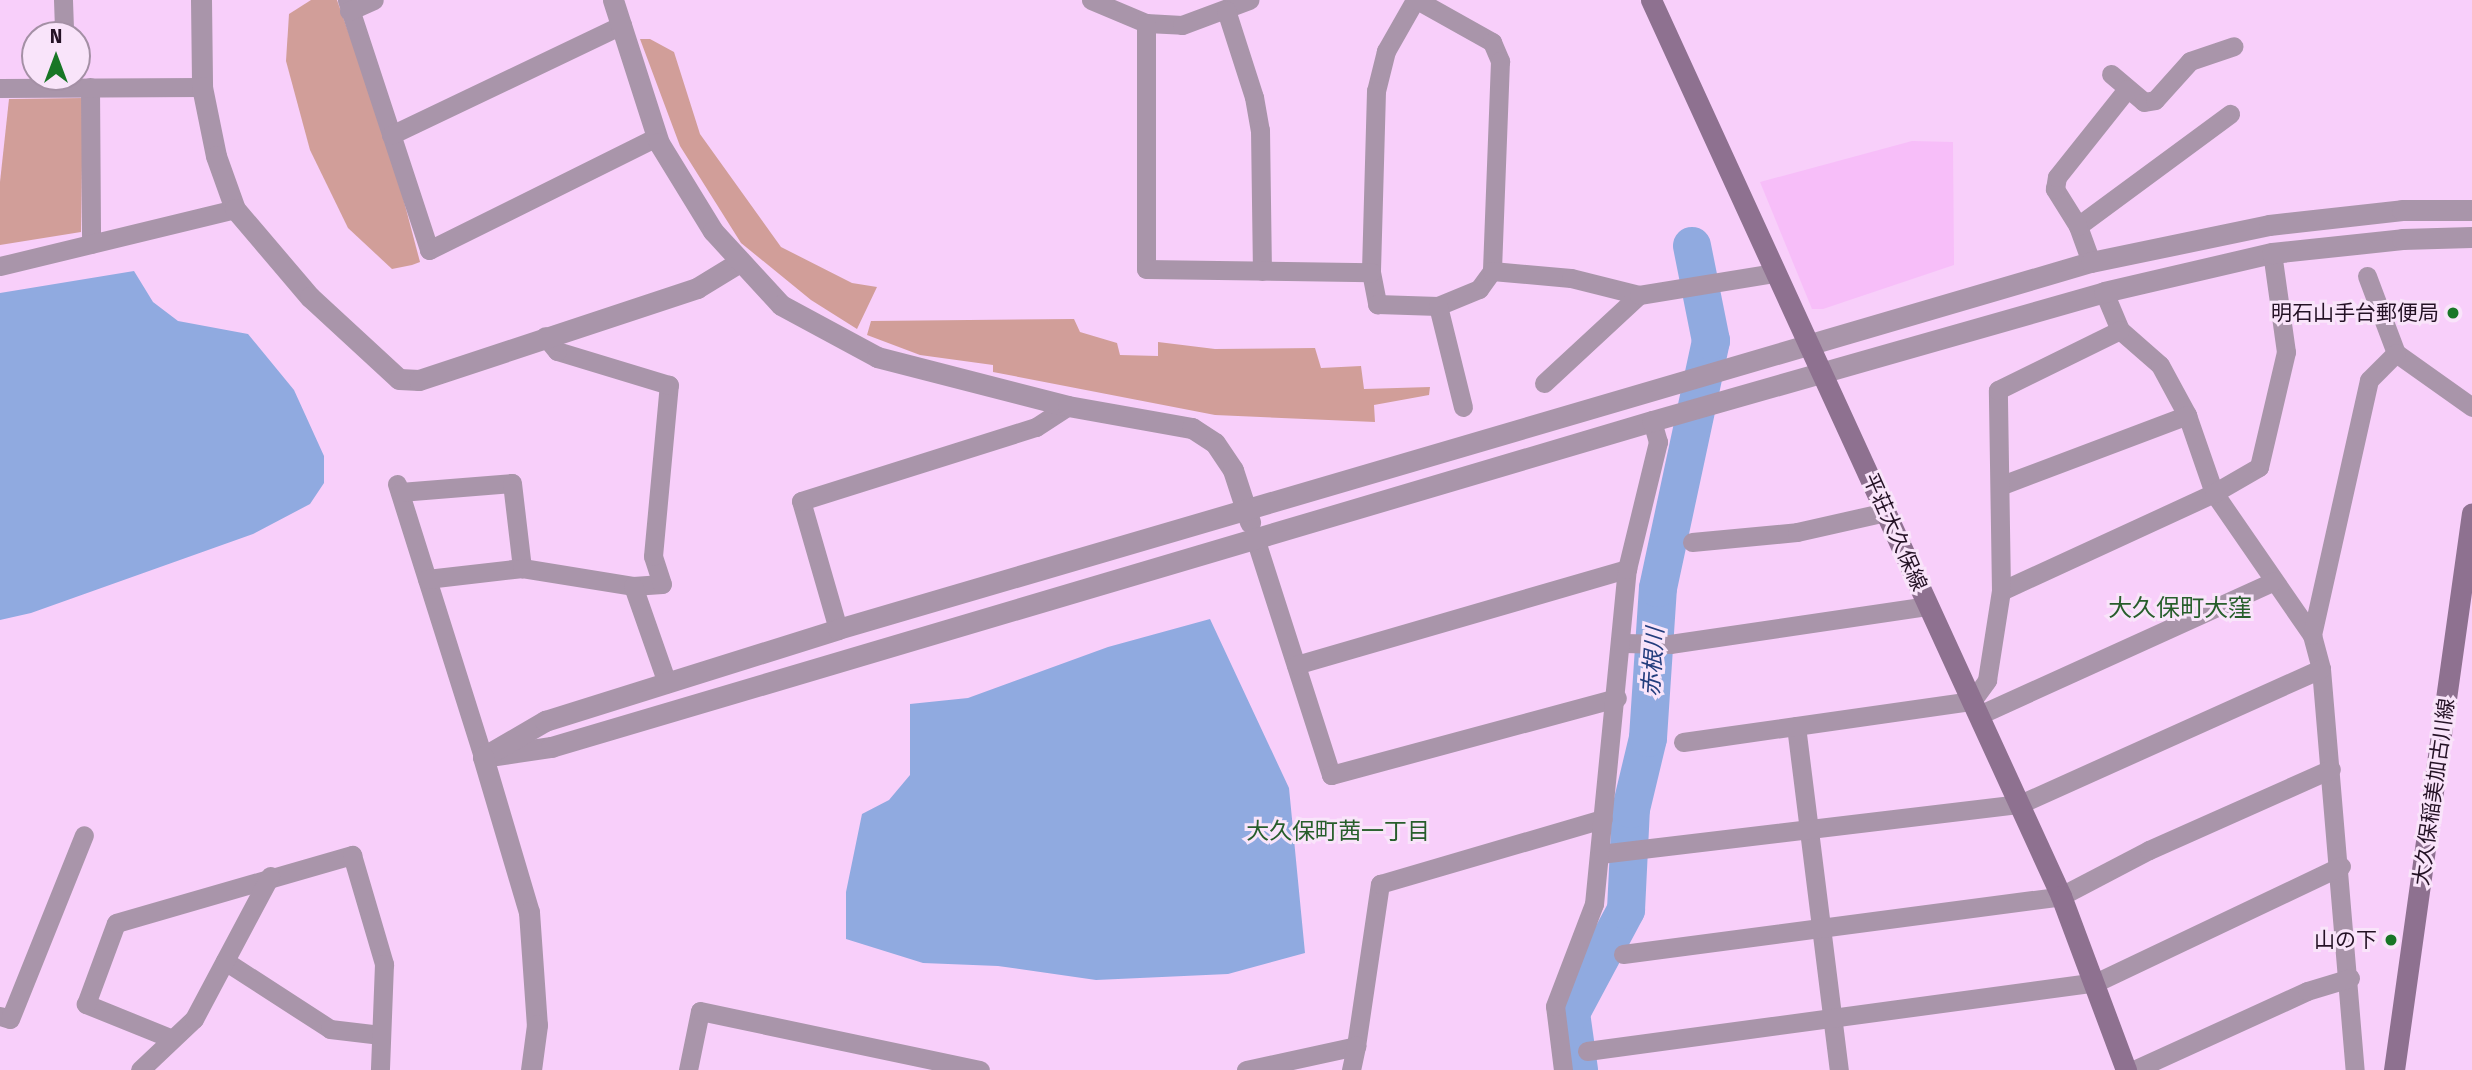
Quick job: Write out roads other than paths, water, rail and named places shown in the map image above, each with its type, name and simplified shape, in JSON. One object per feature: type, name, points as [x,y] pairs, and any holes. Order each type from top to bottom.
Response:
[{"type":"main road","name":"平荘大久保線","points":[[1651,0],[1773,273],[1886,512],[2061,896],[2096,982],[2126,1070]]},
{"type":"main road","name":"大久保稲美加古川線","points":[[2394,1070],[2472,513]]},
{"type":"street","points":[[63,0],[64,21]]},
{"type":"street","points":[[201,0],[202,88],[216,156],[235,209],[310,297],[399,379],[419,380],[545,336],[697,288],[738,263]]},
{"type":"street","points":[[374,0],[348,5],[429,250],[657,137]]},
{"type":"street","points":[[613,0],[657,137],[713,231],[738,263],[781,305],[877,356],[1068,406],[1192,428],[1221,452],[1233,470],[1247,510],[1331,775],[1617,698]]},
{"type":"street","points":[[1091,0],[1146,23],[1182,25],[1249,0]]},
{"type":"street","points":[[1416,0],[1492,42],[1500,61],[1492,271],[1479,289],[1438,306],[1377,304],[1371,272],[1376,91],[1386,51],[1416,0]]},
{"type":"street","points":[[1226,10],[1260,130],[1262,271]]},
{"type":"street","points":[[1146,23],[1146,269],[1371,272]]},
{"type":"street","points":[[391,135],[622,25]]},
{"type":"street","points":[[2111,74],[2144,102],[2155,100],[2190,61],[2234,46]]},
{"type":"street","points":[[0,88],[21,86]]},
{"type":"street","points":[[91,88],[202,88]]},
{"type":"street","points":[[2091,262],[2078,226],[2055,189],[2057,177],[2127,89]]},
{"type":"street","points":[[90,91],[91,244]]},
{"type":"street","points":[[2078,226],[2230,114]]},
{"type":"street","points":[[0,266],[235,209]]},
{"type":"street","points":[[483,757],[545,721],[838,629],[1807,342],[2091,262],[2269,225],[2403,210],[2472,209]]},
{"type":"street","points":[[483,757],[551,747],[1652,421],[2104,292],[2273,253],[2403,239],[2472,237]]},
{"type":"street","points":[[2001,591],[2214,493],[2259,467],[2286,352],[2273,253]]},
{"type":"street","points":[[1492,271],[1571,278],[1639,295],[1773,273]]},
{"type":"street","points":[[2367,276],[2396,353],[2472,407]]},
{"type":"street","points":[[2104,292],[2120,330],[2160,365],[2187,415],[2214,493],[2312,635],[2321,669],[2341,866],[2355,1070]]},
{"type":"street","points":[[1544,383],[1639,295]]},
{"type":"street","points":[[1438,306],[1463,407]]},
{"type":"street","points":[[1976,708],[1987,680],[2001,591],[2002,485],[1998,390],[2120,330]]},
{"type":"street","points":[[427,579],[522,568],[633,586],[662,584],[653,556],[669,384],[557,351],[545,336]]},
{"type":"street","points":[[2312,635],[2320,615],[2328,550],[2369,380],[2396,353]]},
{"type":"street","points":[[838,629],[801,500],[1036,427],[1068,406]]},
{"type":"street","points":[[2002,485],[2187,415]]},
{"type":"street","points":[[1563,1070],[1555,1006],[1594,904],[1623,643],[1627,569],[1657,442],[1652,421]]},
{"type":"street","points":[[522,568],[512,483],[398,488],[529,912],[537,1025],[531,1070]]},
{"type":"street","points":[[1692,542],[1797,532],[1886,512]]},
{"type":"street","points":[[1296,665],[1627,569]]},
{"type":"street","points":[[1683,742],[1796,726],[1976,708],[2274,581]]},
{"type":"street","points":[[633,586],[667,683]]},
{"type":"street","points":[[1623,643],[1670,644],[1928,606]]},
{"type":"street","points":[[1600,854],[1641,852],[2020,804],[2321,669]]},
{"type":"street","points":[[1796,726],[1807,831],[1839,1070]]},
{"type":"street","points":[[1623,954],[1822,930],[2061,896],[2331,769]]},
{"type":"street","points":[[1351,1070],[1380,884],[1604,819]]},
{"type":"street","points":[[0,1016],[10,1019],[84,835]]},
{"type":"street","points":[[170,1038],[86,1004],[116,923],[270,876],[352,855],[384,964],[380,1070]]},
{"type":"street","points":[[1587,1051],[2096,982],[2341,866]]},
{"type":"street","points":[[140,1070],[170,1038],[194,1019],[270,876]]},
{"type":"street","points":[[225,961],[330,1029],[381,1035]]},
{"type":"street","points":[[2134,1070],[2307,991],[2350,978]]},
{"type":"street","points":[[688,1070],[700,1011],[980,1070]]},
{"type":"street","points":[[1246,1070],[1356,1046]]},
{"type":"water","points":[[134,271],[153,302],[178,321],[248,334],[294,390],[324,456],[324,483],[310,504],[253,534],[31,613],[0,620],[0,293]]},
{"type":"water","points":[[1210,619],[1289,788],[1305,953],[1228,974],[1096,980],[998,966],[923,963],[846,939],[846,892],[862,814],[889,800],[910,775],[910,704],[968,698],[1108,647]]},
{"type":"waterway","name":"赤根川","points":[[1579,1070],[1571,1013],[1626,910],[1631,809],[1648,738],[1658,588],[1711,341],[1692,246]]},
{"type":"place","name":"明石山手台郵便局","points":[[2453,313]]},
{"type":"place","name":"山の下","points":[[2391,940]]},
{"type":"district","name":"大久保町大窪","points":[[2180,609]]},
{"type":"district","name":"大久保町茜一丁目","points":[[1338,831]]}]
